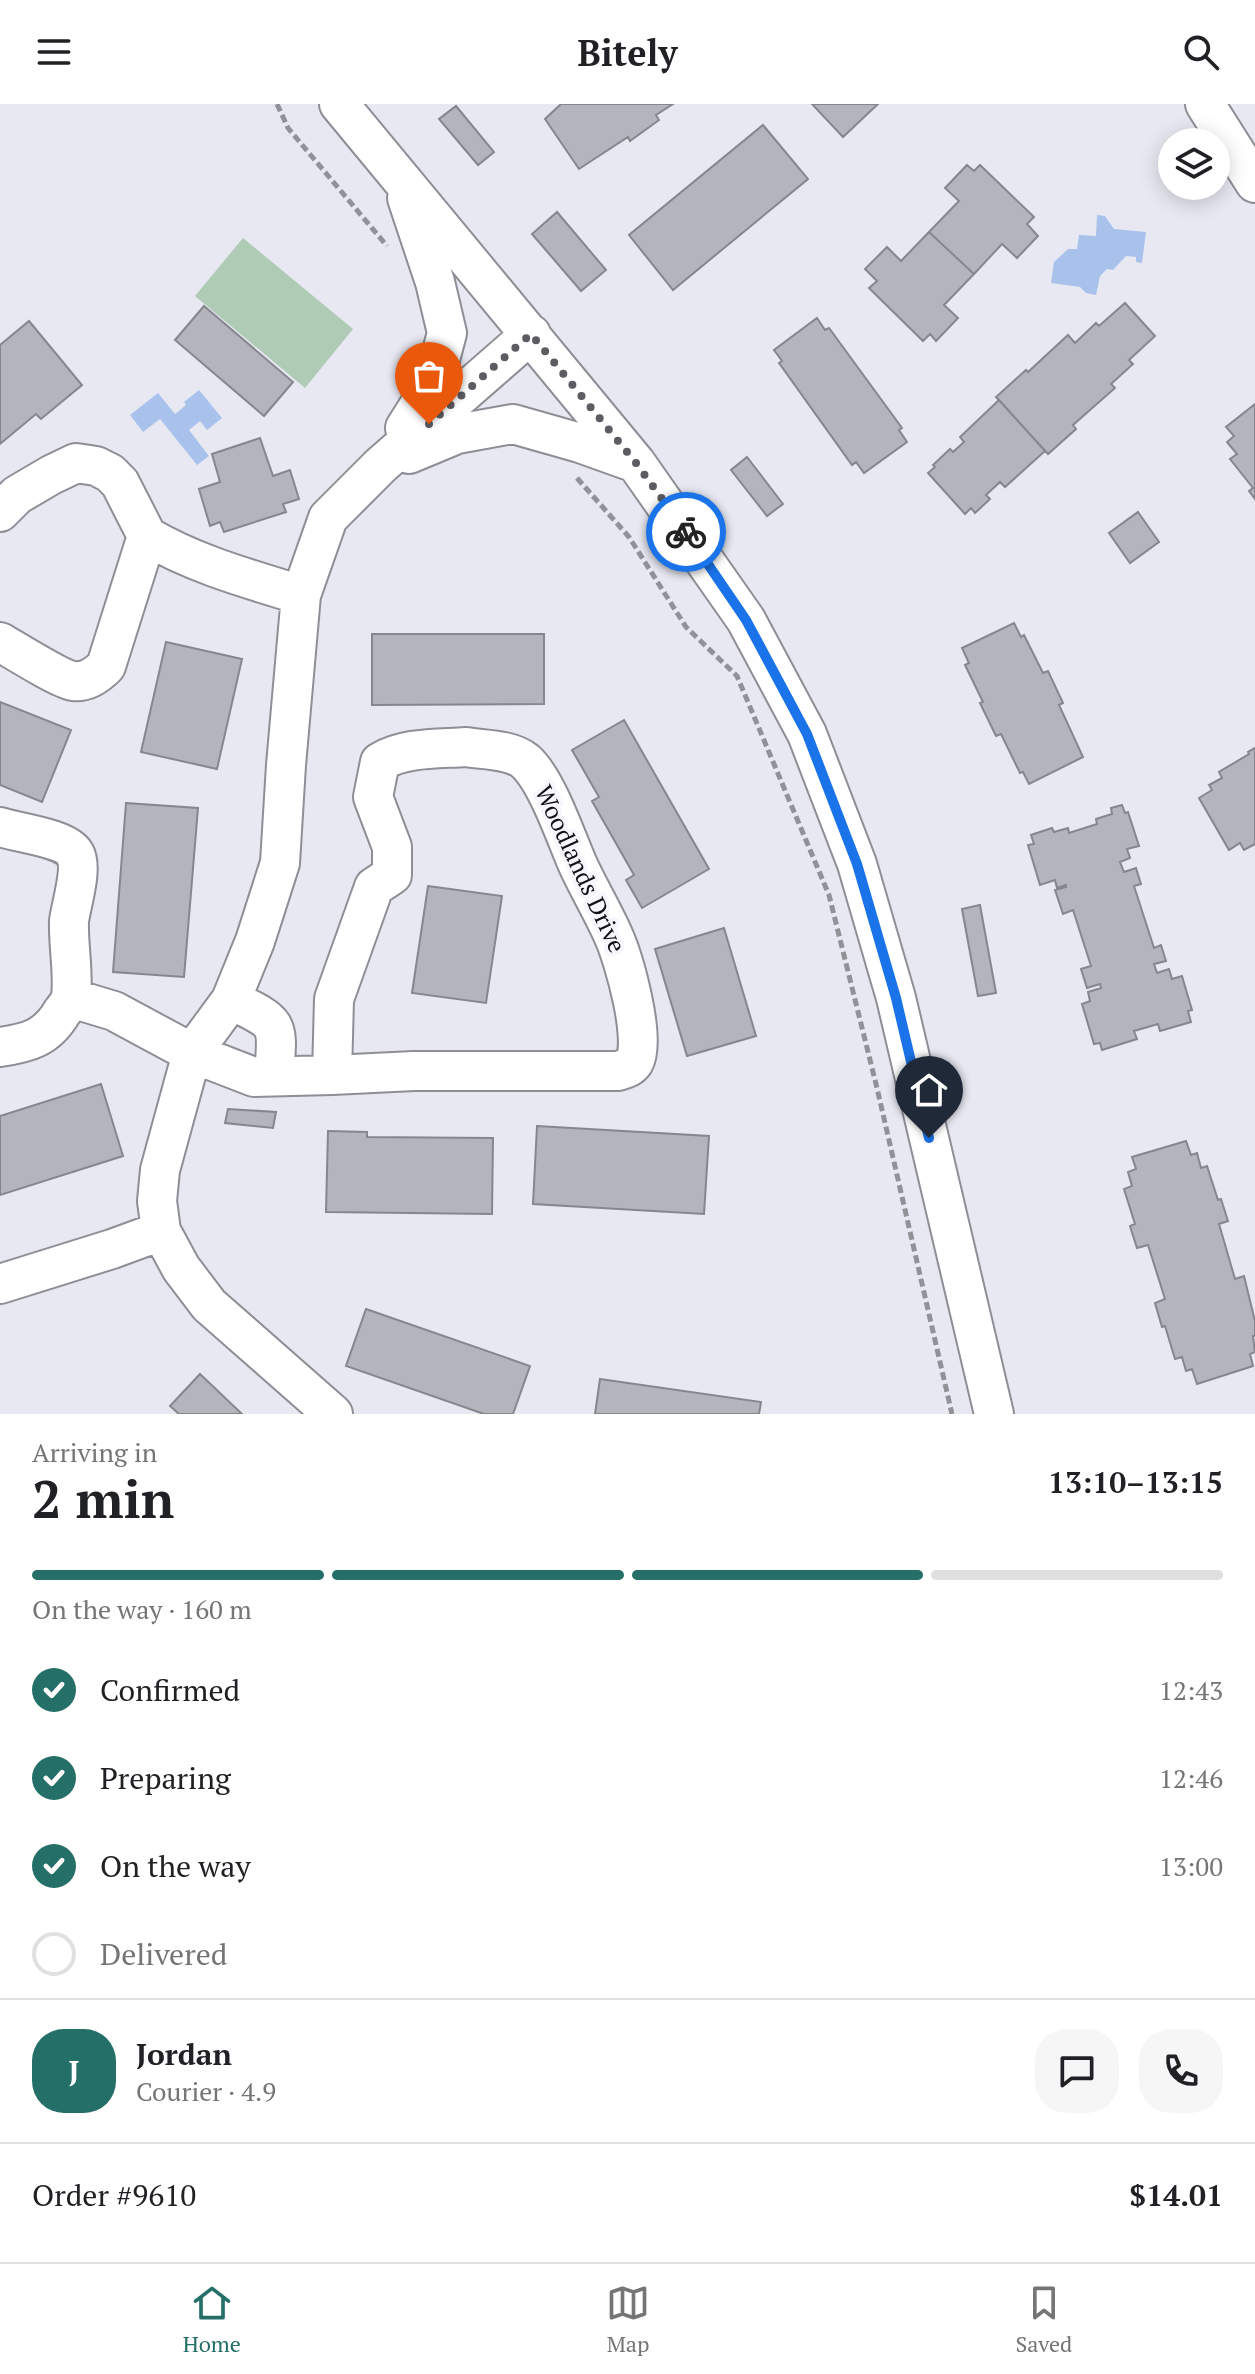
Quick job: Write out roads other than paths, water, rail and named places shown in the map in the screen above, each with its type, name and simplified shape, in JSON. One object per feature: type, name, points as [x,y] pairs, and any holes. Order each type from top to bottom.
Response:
[{"type":"street","points":[[339,104],[636,463],[746,620],[807,734],[857,864],[896,998],[994,1414]]},
{"type":"street","points":[[1205,104],[1255,183]]},
{"type":"street","points":[[381,465],[434,382],[447,333],[435,282],[399,176]]},
{"type":"street","points":[[333,1414],[209,1305],[181,1268],[161,1231],[157,1201],[160,1170],[192,1053],[231,1000],[255,941],[280,863],[301,595],[328,518],[381,465],[531,334]]},
{"type":"street","points":[[381,465],[457,434],[513,424],[636,463]]},
{"type":"street","points":[[0,512],[17,495],[76,463],[96,466],[120,483],[147,536],[169,549],[301,595]]},
{"type":"street","points":[[0,642],[70,681],[85,680],[98,674],[106,666],[147,536]]},
{"type":"street","name":"Woodlands Drive","points":[[71,998],[114,1011],[192,1053],[254,1077],[332,1075],[414,1071],[618,1071],[629,1067],[635,1061],[639,1037],[615,938],[545,790],[525,761],[514,755],[466,747],[425,749],[389,756],[380,762],[373,797],[392,847],[392,875],[374,887],[334,999],[332,1075]]},
{"type":"street","points":[[0,827],[53,840],[68,847],[75,854],[78,866],[69,922],[71,998],[46,1033],[0,1047]]},
{"type":"street","points":[[231,1000],[261,1014],[273,1026],[277,1034],[274,1076]]},
{"type":"street","points":[[0,1284],[161,1231]]},
{"type":"water","points":[[1097,215],[1105,216],[1114,229],[1146,232],[1142,263],[1136,262],[1136,257],[1126,256],[1113,270],[1107,269],[1100,276],[1096,295],[1086,293],[1080,287],[1051,283],[1054,262],[1068,249],[1077,249],[1079,235],[1096,236]]},
{"type":"water","points":[[199,390],[222,418],[207,430],[200,421],[189,430],[209,456],[197,465],[160,419],[143,432],[130,415],[158,393],[175,414]]}]
